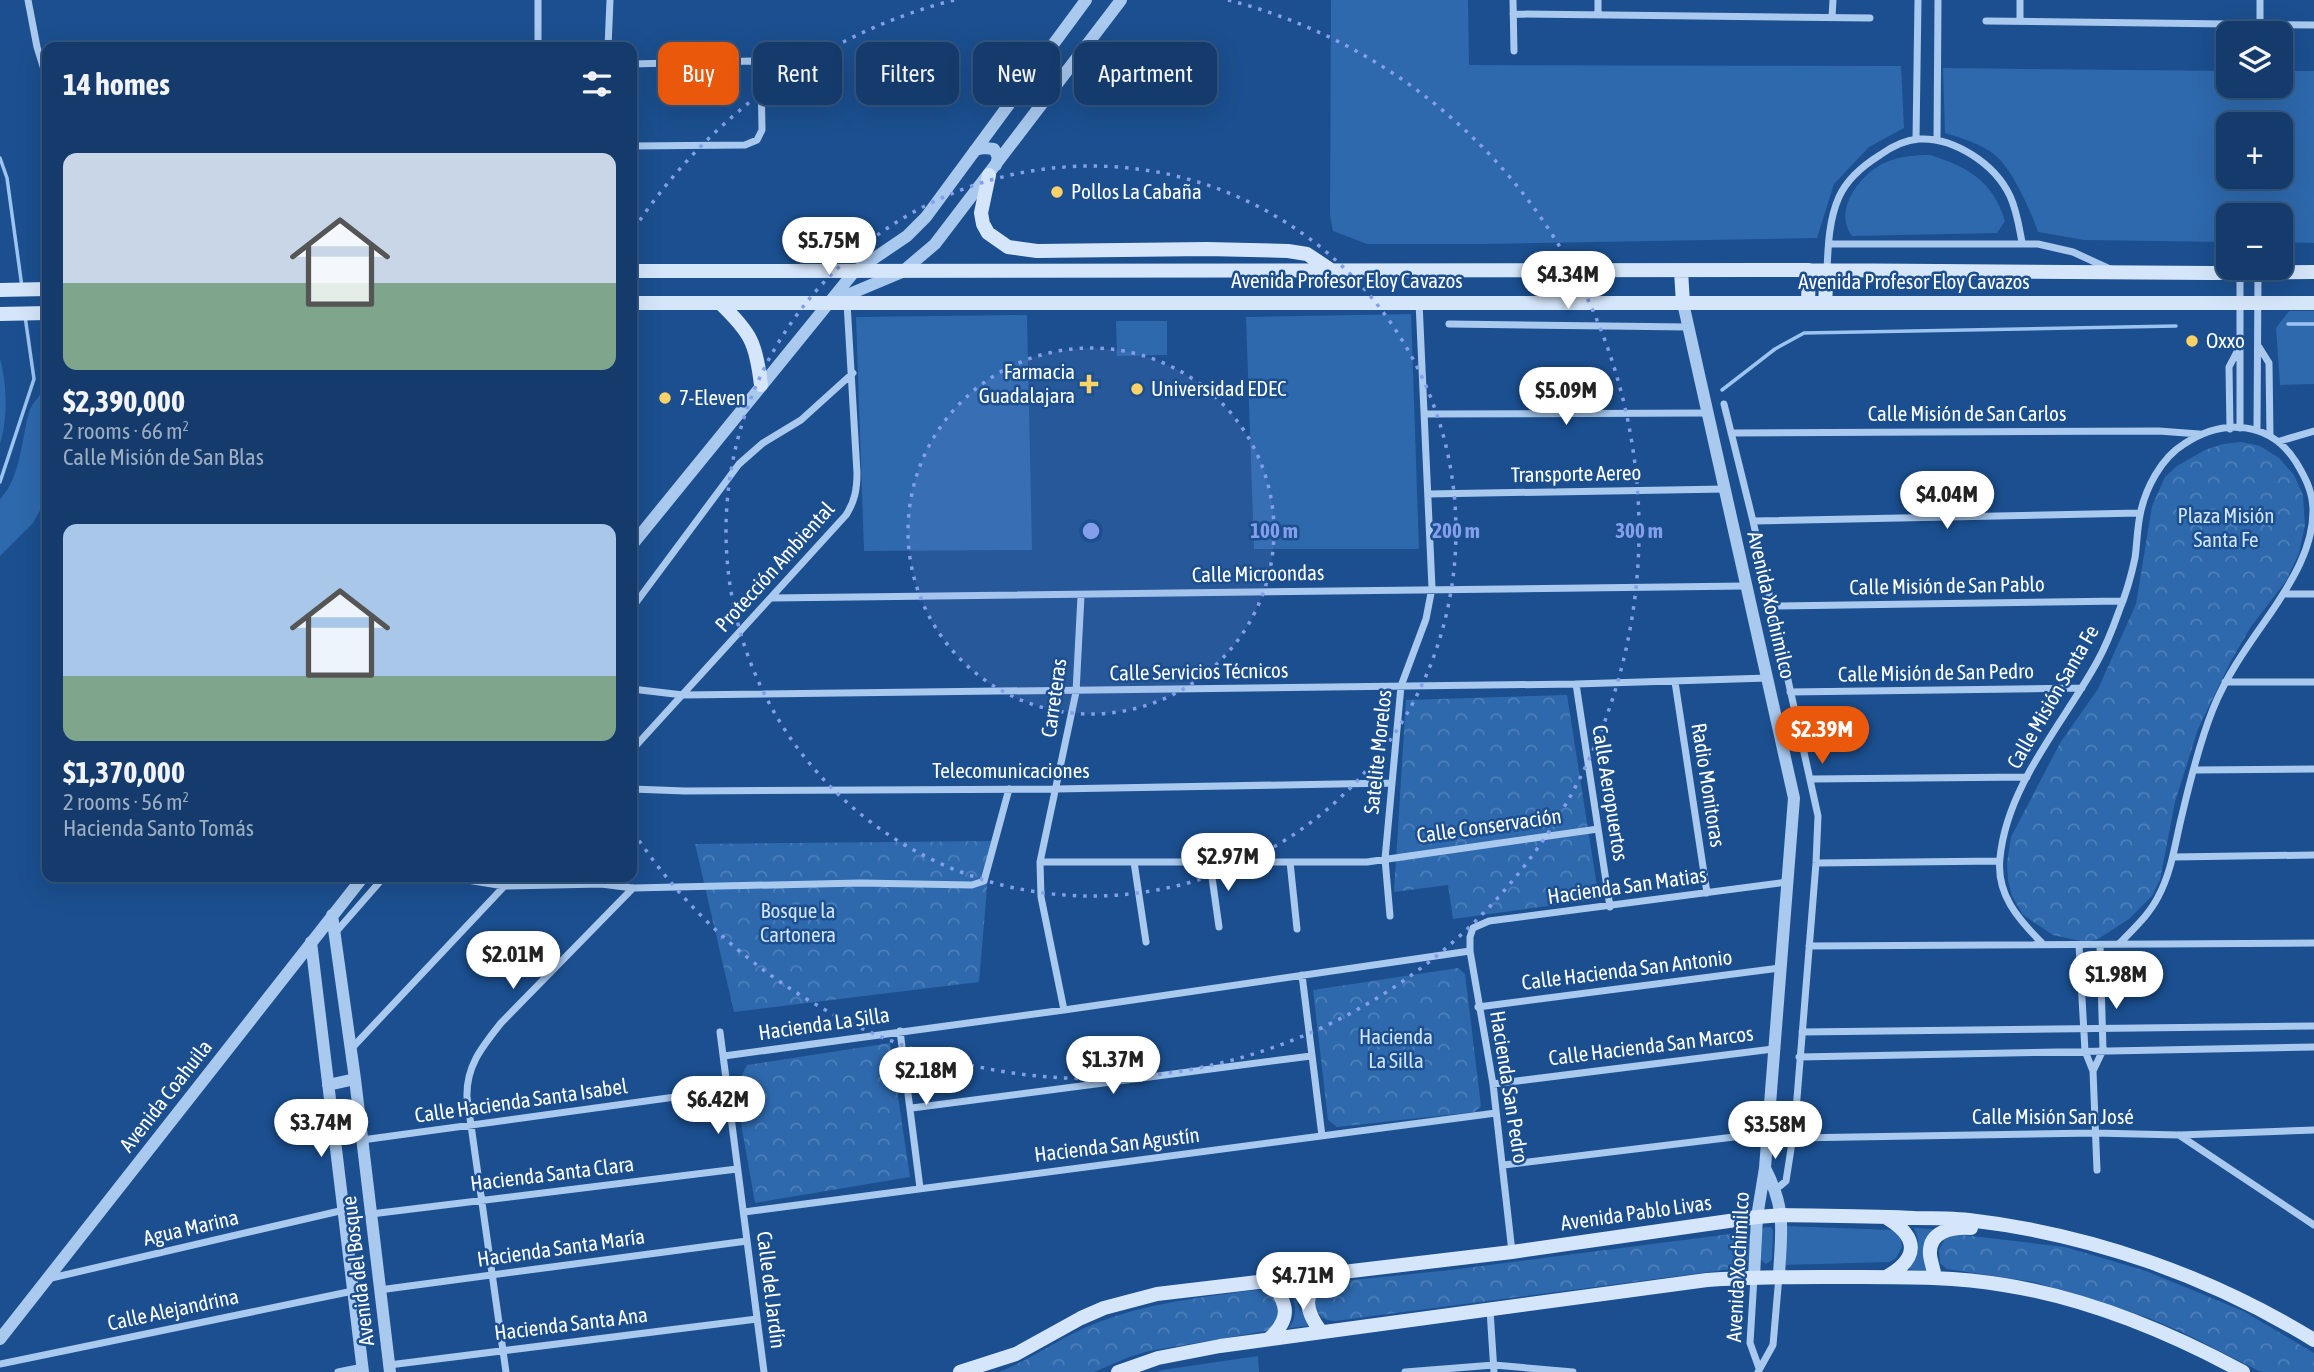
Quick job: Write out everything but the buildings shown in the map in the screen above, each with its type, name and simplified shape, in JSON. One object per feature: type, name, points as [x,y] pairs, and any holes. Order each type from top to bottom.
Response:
[{"type":"main road","points":[[993,170],[981,213],[982,224],[995,239],[1008,247],[1079,251],[1289,251],[1307,254],[1333,271]]},
{"type":"main road","points":[[1020,272],[1079,251]]},
{"type":"main road","points":[[1808,303],[1809,270]]},
{"type":"main road","name":"Avenida Profesor Eloy Cavazos","points":[[637,271],[1809,270],[2216,273]]},
{"type":"main road","points":[[1681,271],[1683,303]]},
{"type":"main road","points":[[1825,303],[1827,271]]},
{"type":"main road","name":"Avenida Profesor Eloy Cavazos","points":[[2293,272],[2314,272]]},
{"type":"main road","points":[[0,290],[42,289]]},
{"type":"main road","name":"Avenida Profesor Eloy Cavazos","points":[[637,301],[721,304],[2314,303]]},
{"type":"main road","points":[[721,304],[741,324],[755,345],[761,385]]},
{"type":"main road","points":[[0,314],[42,313]]},
{"type":"main road","name":"Avenida Pablo Livas","points":[[960,1372],[1016,1354],[1081,1318],[1120,1303],[1180,1290],[1512,1252],[1782,1215],[1966,1219],[2086,1241],[2157,1265],[2246,1301],[2314,1340]]},
{"type":"main road","points":[[1885,1217],[1904,1228],[1911,1250],[1904,1264],[1885,1277]]},
{"type":"main road","points":[[1935,1278],[1930,1249],[1939,1233],[1955,1227],[2025,1228]]},
{"type":"main road","points":[[1321,1332],[1310,1313],[1308,1299],[1314,1285],[1328,1274]]},
{"type":"main road","points":[[1118,1372],[1179,1353],[1269,1339],[1707,1280],[1779,1276],[1935,1278],[2007,1285],[2071,1301],[2133,1321],[2200,1349],[2243,1372]]},
{"type":"main road","points":[[1269,1339],[1282,1325],[1286,1314],[1283,1300],[1270,1280]]},
{"type":"street","points":[[28,0],[42,55]]},
{"type":"street","points":[[538,0],[538,42]]},
{"type":"street","points":[[608,42],[610,0]]},
{"type":"street","points":[[637,539],[854,272],[897,244],[926,217],[1086,0]]},
{"type":"street","points":[[829,303],[902,272],[935,244],[1121,0]]},
{"type":"street","points":[[1513,0],[1514,51]]},
{"type":"street","points":[[1598,0],[1598,14]]},
{"type":"street","points":[[1832,17],[1833,0]]},
{"type":"street","points":[[1916,139],[1918,0]]},
{"type":"street","points":[[1937,140],[1938,0]]},
{"type":"street","points":[[2020,0],[2020,21]]},
{"type":"street","points":[[2260,0],[2260,21]]},
{"type":"street","points":[[1513,14],[1870,18]]},
{"type":"street","points":[[1986,21],[2216,23]]},
{"type":"street","points":[[2293,25],[2314,25]]},
{"type":"street","points":[[637,64],[752,61],[759,67],[761,74],[762,130],[757,140],[745,145],[637,146]]},
{"type":"street","points":[[1827,271],[1836,206],[1847,184],[1886,150],[1916,139],[1937,140],[1970,154],[1998,178],[2009,195],[2022,243]]},
{"type":"street","points":[[975,150],[994,149],[998,157],[993,170]]},
{"type":"street","points":[[897,244],[897,255],[900,258],[905,260],[921,257]]},
{"type":"street","points":[[1829,244],[2038,244],[2073,252],[2119,272]]},
{"type":"street","points":[[2240,280],[2240,428]]},
{"type":"street","points":[[2258,280],[2258,429]]},
{"type":"street","name":"Satelite Morelos","points":[[1390,916],[1385,859],[1401,686],[1426,620],[1433,588],[1419,302]]},
{"type":"street","name":"Protección Ambiental","points":[[637,745],[846,515],[855,498],[858,473],[847,303]]},
{"type":"street","name":"Avenida Xochimilco","points":[[1683,303],[1794,798],[1765,1168],[1757,1217],[1750,1343],[1758,1370]]},
{"type":"street","points":[[1449,324],[1688,327]]},
{"type":"street","points":[[2230,429],[2229,367],[2241,346]]},
{"type":"street","points":[[2258,346],[2269,363],[2270,436]]},
{"type":"street","points":[[637,601],[739,464],[763,443],[801,421],[853,373]]},
{"type":"street","points":[[1724,404],[1753,521],[1818,816],[1793,1138],[1787,1178],[1782,1185],[1761,1188]]},
{"type":"street","points":[[1424,414],[1707,413]]},
{"type":"street","name":"Calle Misión Santa Fe","points":[[2042,943],[2009,905],[2000,875],[1999,861],[2007,825],[2027,777],[2098,660],[2123,601],[2135,554],[2140,513],[2159,468],[2183,444],[2202,434],[2240,428],[2258,429],[2280,441],[2304,476],[2311,491],[2313,510],[2309,538],[2284,594],[2225,682],[2212,711],[2182,814],[2174,857],[2157,900],[2119,944]]},
{"type":"street","points":[[2280,441],[2314,430]]},
{"type":"street","name":"Calle Misión de San Carlos","points":[[1731,433],[2160,431],[2202,434]]},
{"type":"street","name":"Transporte Aereo","points":[[1428,494],[1725,489]]},
{"type":"street","points":[[1753,521],[2140,513]]},
{"type":"street","name":"Calle Microondas","points":[[772,598],[1745,586]]},
{"type":"street","points":[[2284,594],[2314,594]]},
{"type":"street","name":"Carreteras","points":[[1064,1010],[1041,897],[1040,862],[1076,692],[1081,596]]},
{"type":"street","name":"Calle Misión de San Pablo","points":[[1771,606],[2123,601]]},
{"type":"street","name":"Calle Servicios Técnicos","points":[[637,690],[683,695],[1076,692],[1675,682],[1768,678]]},
{"type":"street","name":"Radio Monitoras","points":[[1675,682],[1707,893]]},
{"type":"street","points":[[2225,682],[2314,682]]},
{"type":"street","name":"Calle Aeropuertos","points":[[1576,684],[1610,907]]},
{"type":"street","name":"Calle Misión de San Pedro","points":[[1790,692],[2082,688]]},
{"type":"street","points":[[2195,770],[2314,769]]},
{"type":"street","points":[[1811,779],[2027,777]]},
{"type":"street","name":"Telecomunicaciones","points":[[637,789],[1055,789],[1391,783]]},
{"type":"street","points":[[480,882],[504,886],[601,884],[633,888],[860,883],[980,884],[984,881],[1009,789]]},
{"type":"street","name":"Calle Conservación","points":[[1040,862],[1367,862],[1598,829]]},
{"type":"street","points":[[2174,857],[2314,855]]},
{"type":"street","points":[[1816,863],[1999,861]]},
{"type":"street","points":[[1134,862],[1146,942]]},
{"type":"street","points":[[1290,862],[1297,929]]},
{"type":"street","points":[[1210,863],[1219,927]]},
{"type":"street","name":"Avenida Coahuila","points":[[0,1339],[359,882]]},
{"type":"street","points":[[335,933],[380,882]]},
{"type":"street","points":[[350,1049],[508,882]]},
{"type":"street","name":"Hacienda San Matias","points":[[1473,928],[1489,922],[1787,882]]},
{"type":"street","points":[[506,1372],[480,1200],[467,1084],[473,1060],[501,1023],[633,888]]},
{"type":"street","name":"Avenida del Bosque","points":[[332,915],[390,1368]]},
{"type":"street","name":"Hacienda San Pedro","points":[[1473,928],[1470,951],[1493,1084],[1512,1252]]},
{"type":"street","name":"Avenida del Bosque","points":[[311,942],[363,1369]]},
{"type":"street","points":[[1809,946],[2314,943]]},
{"type":"street","points":[[2093,1071],[2103,1050],[2100,944]]},
{"type":"street","points":[[2079,945],[2085,1051],[2093,1071],[2097,1170]]},
{"type":"street","name":"Hacienda La Silla","points":[[724,1056],[1470,951]]},
{"type":"street","name":"Calle Hacienda San Antonio","points":[[1478,1007],[1780,968]]},
{"type":"street","points":[[1302,975],[1322,1136]]},
{"type":"street","points":[[1802,1032],[2314,1026]]},
{"type":"street","points":[[900,1031],[912,1108],[920,1188]]},
{"type":"street","name":"Calle del Jardín","points":[[720,1032],[764,1372]]},
{"type":"street","points":[[1800,1056],[2314,1047]]},
{"type":"street","name":"Calle Hacienda San Marcos","points":[[1493,1084],[1773,1049]]},
{"type":"street","points":[[912,1108],[1311,1056]]},
{"type":"street","points":[[328,1085],[355,1079]]},
{"type":"street","name":"Calle Hacienda Santa Isabel","points":[[362,1140],[726,1090]]},
{"type":"street","name":"Hacienda San Agustín","points":[[744,1212],[1496,1113]]},
{"type":"street","name":"Calle Misión San José","points":[[1793,1138],[2094,1133],[2179,1135],[2314,1130]]},
{"type":"street","points":[[1504,1165],[1767,1133]]},
{"type":"street","points":[[2179,1135],[2310,1219],[2314,1225]]},
{"type":"street","name":"Avenida Xochimilco","points":[[1758,1370],[1773,1345],[1782,1215],[1775,1187],[1765,1168]]},
{"type":"street","name":"Hacienda Santa Clara","points":[[371,1214],[737,1169]]},
{"type":"street","name":"Agua Marina","points":[[46,1279],[344,1210]]},
{"type":"street","name":"Hacienda Santa María","points":[[379,1290],[747,1241]]},
{"type":"street","name":"Calle Alejandrina","points":[[0,1364],[353,1291]]},
{"type":"street","points":[[1490,1310],[1494,1368]]},
{"type":"street","name":"Hacienda Santa Ana","points":[[390,1368],[502,1350],[757,1319]]},
{"type":"street","points":[[1405,1372],[1494,1368],[1573,1372]]},
{"type":"street","points":[[338,1372],[363,1369]]},
{"type":"green space","points":[[1331,0],[1468,0],[1469,65],[1901,66],[1904,128],[1869,147],[1834,184],[1817,238],[1367,244],[1333,231],[1330,216]]},
{"type":"green space","points":[[1943,68],[2216,71],[2216,98],[2293,98],[2293,71],[2314,71],[2314,243],[2293,242],[2293,203],[2216,203],[2216,242],[2084,240],[2038,232],[2008,170],[1995,155],[1971,142],[1945,133]]},
{"type":"green space","points":[[1930,155],[1967,171],[1986,186],[2000,207],[2005,221],[1997,233],[1852,236],[1847,227],[1846,207],[1862,180],[1889,161]]},
{"type":"green space","points":[[2289,311],[2314,311],[2314,384],[2280,385],[2276,328]]},
{"type":"green space","points":[[1411,314],[1419,549],[1254,549],[1246,317]]},
{"type":"green space","points":[[1027,315],[1032,550],[864,551],[856,317]]},
{"type":"green space","points":[[1116,321],[1167,321],[1167,355],[1117,356]]},
{"type":"green space","points":[[40,331],[42,331],[42,371]]},
{"type":"green space","points":[[0,359],[6,402],[0,444]]},
{"type":"green space","points":[[42,392],[42,507],[33,523],[0,556],[0,499],[17,468],[30,409]]},
{"type":"green space","name":"Plaza Misión Santa Fe","points":[[2241,442],[2260,446],[2279,458],[2294,475],[2303,495],[2305,525],[2299,553],[2286,581],[2250,628],[2231,661],[2198,729],[2175,802],[2160,880],[2152,896],[2129,919],[2098,939],[2085,942],[2053,935],[2023,915],[2012,896],[2007,863],[2011,837],[2060,743],[2098,689],[2136,604],[2152,506],[2165,477],[2177,466],[2205,450]]},
{"type":"green space","points":[[1567,695],[1599,899],[1453,919],[1448,885],[1394,892],[1406,700]]},
{"type":"green space","name":"Bosque la Cartonera","points":[[991,841],[979,982],[734,1012],[695,844]]},
{"type":"green space","name":"Hacienda La Silla","points":[[1458,968],[1465,974],[1481,1106],[1475,1112],[1337,1127],[1328,1120],[1313,990]]},
{"type":"green space","points":[[890,1043],[910,1177],[755,1203],[735,1089],[747,1065]]},
{"type":"green space","points":[[1786,1226],[1892,1230],[1900,1237],[1902,1247],[1896,1258],[1890,1262],[1784,1265]]},
{"type":"green space","points":[[1771,1227],[1773,1230],[1772,1260],[1766,1264],[1761,1260],[1762,1229]]},
{"type":"green space","points":[[1914,1228],[1933,1229],[1923,1246],[1927,1271],[1906,1269],[1918,1250]]},
{"type":"green space","points":[[1746,1232],[1751,1237],[1747,1267],[1335,1321],[1326,1320],[1316,1310],[1319,1290],[1333,1282],[1451,1270]]},
{"type":"green space","points":[[1954,1234],[2065,1247],[2146,1271],[2243,1311],[2314,1353],[2314,1372],[2261,1372],[2146,1317],[2034,1282],[1947,1269],[1940,1263],[1939,1250],[1946,1237]]},
{"type":"green space","points":[[1302,1286],[1298,1304],[1308,1326],[1289,1328],[1295,1307],[1286,1287]]},
{"type":"green space","points":[[1257,1290],[1271,1295],[1278,1306],[1276,1320],[1266,1331],[1149,1351],[1094,1372],[999,1372],[1082,1329],[1114,1317],[1174,1302]]},
{"type":"green space","points":[[1258,1356],[1259,1372],[1157,1372],[1162,1370]]},
{"type":"waterway","points":[[0,158],[7,178],[22,287]]},
{"type":"waterway","points":[[0,482],[34,379],[25,316]]},
{"type":"waterway","points":[[2288,324],[2314,324]]},
{"type":"waterway","points":[[1722,390],[1775,349],[1804,333],[2176,326]]},
{"type":"place","name":"Pollos La Cabaña","points":[[1057,192]]},
{"type":"place","name":"Oxxo","points":[[2192,341]]},
{"type":"place","name":"Farmacia Guadalajara","points":[[1089,384]]},
{"type":"place","name":"Universidad EDEC","points":[[1137,389]]},
{"type":"place","name":"7-Eleven","points":[[665,398]]}]
